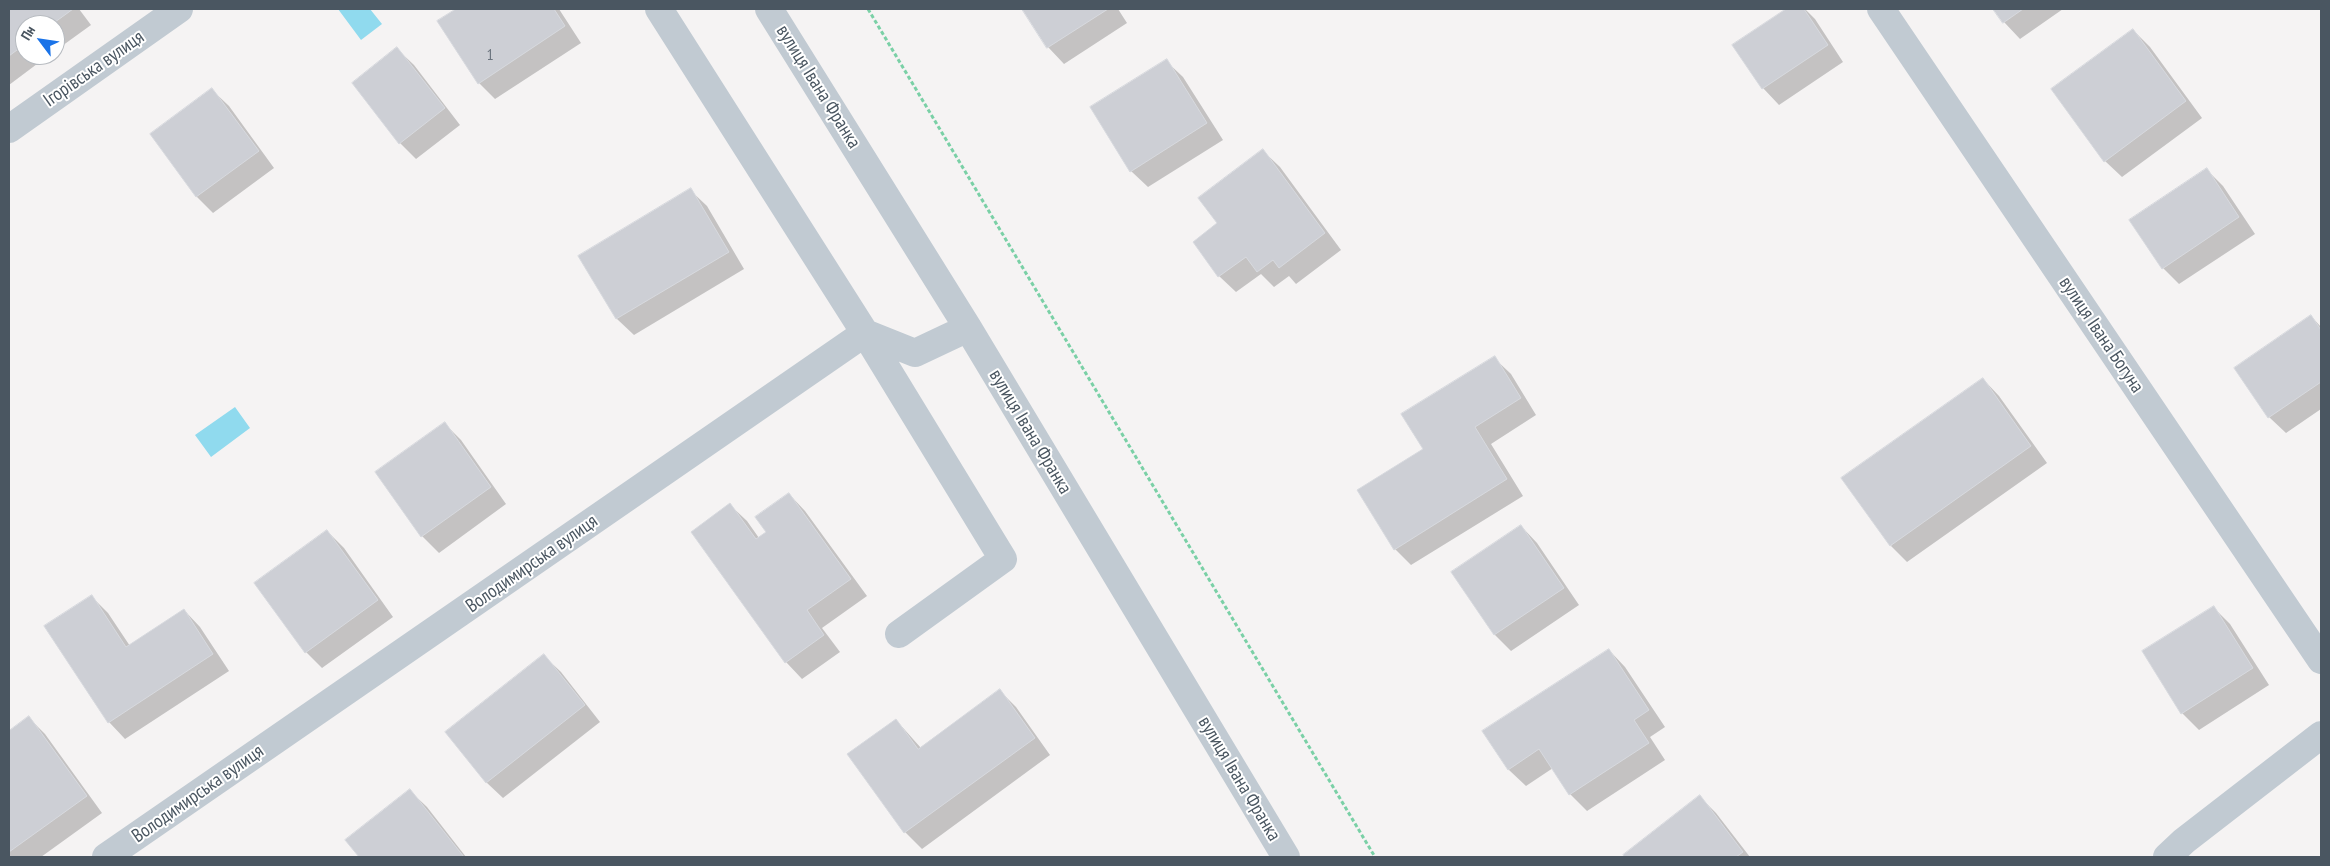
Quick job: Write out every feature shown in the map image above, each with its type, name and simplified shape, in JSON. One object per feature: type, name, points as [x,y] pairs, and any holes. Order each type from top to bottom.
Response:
[{"type":"street","name":"Ігорівська вулиця","points":[[9,129],[178,9]]},
{"type":"street","points":[[659,9],[864,333],[1003,559],[899,634]]},
{"type":"street","name":"вулиця Івана Франка","points":[[769,9],[968,328],[1276,854]]},
{"type":"street","name":"вулиця Івана Богуна","points":[[1881,9],[2321,660]]},
{"type":"street","points":[[864,333],[915,353],[968,328]]},
{"type":"street","name":"Володимирська вулиця","points":[[106,857],[864,333]]},
{"type":"street","points":[[2168,857],[2184,840],[2321,735]]},
{"type":"path","points":[[868,9],[1375,857]]},
{"type":"water","points":[[338,9],[370,9],[382,24],[361,40]]},
{"type":"water","points":[[235,407],[250,428],[211,457],[195,435]]},
{"type":"building","points":[[9,9],[73,9],[65,15],[15,15],[15,52],[9,56]]},
{"type":"building","points":[[456,9],[554,9],[565,26],[478,84],[437,21]]},
{"type":"building","points":[[1022,9],[1108,9],[1047,48]]},
{"type":"building","points":[[1786,9],[1804,9],[1828,45],[1762,89],[1732,45]]},
{"type":"building","points":[[1993,9],[2023,9],[2003,23]]},
{"type":"building","points":[[2133,29],[2186,101],[2104,162],[2051,89]]},
{"type":"building","points":[[397,47],[445,108],[399,144],[352,83]]},
{"type":"building","points":[[1167,59],[1207,123],[1130,172],[1090,107]]},
{"type":"building","points":[[212,88],[259,151],[196,197],[150,134]]},
{"type":"building","points":[[1263,149],[1325,233],[1279,268],[1273,260],[1257,272],[1246,257],[1218,277],[1193,242],[1217,223],[1198,198]]},
{"type":"building","points":[[2207,168],[2239,217],[2162,269],[2129,220]]},
{"type":"building","points":[[691,188],[729,252],[616,319],[578,256]]},
{"type":"building","points":[[2311,315],[2321,330],[2321,382],[2268,418],[2234,368]]},
{"type":"building","points":[[1495,356],[1521,398],[1475,427],[1507,479],[1394,550],[1357,490],[1423,449],[1401,414]]},
{"type":"building","points":[[1983,378],[2031,446],[1890,546],[1841,478]]},
{"type":"building","points":[[445,422],[491,487],[421,537],[375,472]]},
{"type":"building","points":[[789,493],[851,579],[807,610],[824,635],[785,663],[691,532],[730,503],[756,539],[766,532],[755,517]]},
{"type":"building","points":[[1521,525],[1564,588],[1494,635],[1451,572]]},
{"type":"building","points":[[327,530],[378,600],[305,653],[254,583]]},
{"type":"building","points":[[92,595],[126,647],[184,609],[213,654],[108,723],[44,626]]},
{"type":"building","points":[[2214,606],[2253,668],[2181,714],[2142,651]]},
{"type":"building","points":[[1609,649],[1649,710],[1634,720],[1649,743],[1569,795],[1539,749],[1508,770],[1482,731]]},
{"type":"building","points":[[544,654],[585,705],[486,783],[445,732]]},
{"type":"building","points":[[1000,689],[1035,738],[904,833],[847,754],[896,719],[918,749]]},
{"type":"building","points":[[29,716],[87,796],[9,852],[9,731]]},
{"type":"building","points":[[410,789],[464,857],[359,857],[345,840]]},
{"type":"building","points":[[1700,795],[1743,852],[1736,857],[1625,857],[1623,855]]}]
